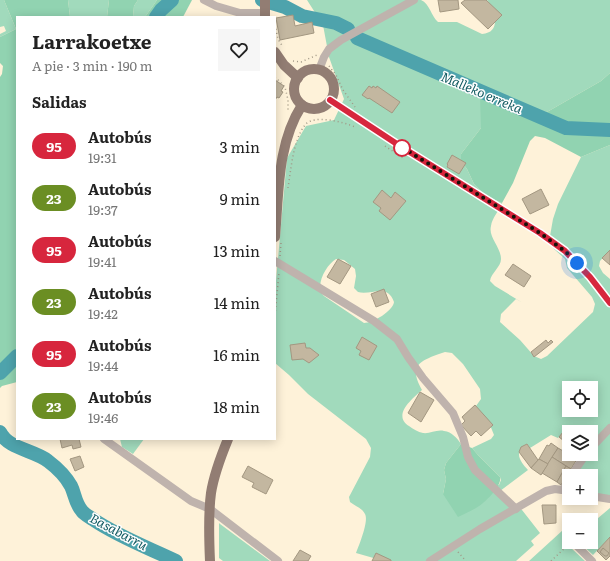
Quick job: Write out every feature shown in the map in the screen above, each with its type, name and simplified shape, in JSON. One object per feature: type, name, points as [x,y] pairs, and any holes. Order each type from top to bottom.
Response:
[{"type":"main road","points":[[280,52],[284,66],[298,78]]},
{"type":"main road","points":[[308,70],[319,70],[325,72],[333,82],[334,88],[330,100],[322,107],[312,109],[302,105],[295,95],[295,83],[298,78],[308,70]]},
{"type":"main road","points":[[278,239],[281,162],[290,126],[302,105]]},
{"type":"main road","points":[[210,561],[211,492],[228,440]]},
{"type":"street","points":[[204,0],[216,6],[240,13],[265,9]]},
{"type":"street","points":[[319,70],[324,57],[330,49],[341,40],[414,0]]},
{"type":"street","points":[[330,100],[400,146],[540,233],[565,251],[590,277],[610,303]]},
{"type":"street","points":[[277,262],[374,321],[397,339],[423,378],[453,413],[463,437],[468,457],[475,470],[516,509]]},
{"type":"street","points":[[598,441],[610,428]]},
{"type":"street","points":[[105,440],[191,501],[210,509],[278,561]]},
{"type":"street","points":[[430,561],[546,491],[555,489],[562,490]]},
{"type":"street","points":[[598,497],[610,499]]},
{"type":"street","points":[[579,549],[592,561]]},
{"type":"path","points":[[276,30],[280,52]]},
{"type":"path","points":[[292,60],[302,62],[315,55],[321,54],[328,60],[329,65],[340,80],[343,90],[356,107]]},
{"type":"path","points":[[276,78],[285,87],[288,100],[288,112]]},
{"type":"path","points":[[287,194],[297,141],[305,125],[309,122],[322,120],[340,122],[358,128]]},
{"type":"path","points":[[383,144],[407,159]]},
{"type":"path","points":[[276,288],[278,239]]},
{"type":"path","points":[[454,546],[466,561]]},
{"type":"path","points":[[551,561],[564,549]]},
{"type":"green space","points":[[0,0],[4,0],[16,29],[0,37],[0,34],[6,31],[4,26],[0,27]]},
{"type":"green space","points":[[4,0],[68,0],[70,16],[16,16],[16,29]]},
{"type":"green space","points":[[68,0],[109,0],[107,16],[70,16]]},
{"type":"green space","points":[[109,0],[138,0],[134,6],[133,16],[107,16]]},
{"type":"green space","points":[[138,0],[157,0],[146,16],[133,16],[134,6]]},
{"type":"green space","points":[[157,0],[192,0],[184,16],[146,16]]},
{"type":"green space","points":[[307,0],[421,0],[426,4],[438,22],[457,22],[482,34],[488,33],[492,30],[495,20],[490,4],[487,0],[610,0],[610,73],[601,81],[547,112],[530,110],[495,92],[481,122],[481,128],[461,154],[461,161],[467,169],[474,184],[486,196],[502,203],[493,220],[491,230],[491,234],[499,250],[501,262],[492,275],[490,281],[495,286],[523,303],[516,299],[501,314],[500,322],[520,340],[534,356],[541,359],[547,356],[593,312],[595,304],[592,297],[567,268],[565,259],[550,243],[550,236],[553,219],[558,204],[581,157],[610,145],[610,250],[600,261],[599,266],[603,273],[610,279],[610,497],[598,495],[598,469],[578,469],[583,461],[598,461],[598,425],[562,425],[562,433],[558,438],[551,435],[530,448],[527,444],[520,450],[519,457],[528,470],[500,491],[522,510],[540,533],[531,541],[534,545],[516,561],[384,561],[356,553],[363,533],[366,517],[362,510],[350,502],[349,497],[370,457],[371,448],[366,439],[308,394],[276,364],[276,281],[287,158],[306,126],[334,120],[344,99],[329,57],[323,25]],"holes":[[[336,259],[344,260],[355,269],[356,276],[354,288],[358,292],[383,291],[391,296],[394,302],[386,313],[377,319],[364,323],[324,296],[320,287],[322,276],[328,266]],[[445,352],[452,353],[463,364],[480,389],[481,399],[476,406],[490,425],[494,435],[491,439],[472,448],[500,477],[501,480],[499,485],[443,494],[446,479],[444,470],[446,463],[461,444],[452,434],[447,432],[419,432],[404,422],[402,417],[405,407],[422,390],[416,374],[419,364]]]},
{"type":"green space","points":[[16,29],[16,382],[2,386],[0,388],[0,77],[3,66],[0,63],[0,37]]},
{"type":"green space","points":[[610,73],[610,145],[581,157],[545,138],[535,136],[530,141],[513,183],[502,203],[486,196],[474,184],[467,169],[461,161],[461,154],[481,128],[480,96],[483,92],[495,92],[530,110],[547,112],[601,81]]},
{"type":"green space","points":[[120,440],[143,440],[133,454],[122,447]]},
{"type":"green space","points":[[461,444],[472,448],[500,477],[500,480],[494,491],[483,503],[458,517],[443,494],[446,479],[444,470],[446,463]]},
{"type":"green space","points":[[610,508],[610,537],[593,555],[587,549],[598,549],[598,518]]},
{"type":"green space","points":[[219,523],[270,561],[223,561],[219,558]]},
{"type":"green space","points":[[562,531],[562,549],[572,549],[585,561],[529,561]]},
{"type":"building","points":[[438,0],[458,0],[459,9],[440,12]]},
{"type":"building","points":[[465,0],[486,0],[502,15],[488,29],[461,3]]},
{"type":"building","points":[[293,15],[295,26],[312,22],[314,33],[280,40],[276,18]]},
{"type":"building","points":[[276,81],[284,86],[281,91],[283,92],[279,98],[277,97],[276,98]]},
{"type":"building","points":[[369,86],[376,88],[377,86],[400,102],[392,113],[362,95]]},
{"type":"building","points":[[452,155],[466,163],[459,174],[447,167]]},
{"type":"building","points":[[541,189],[549,205],[530,214],[522,199]]},
{"type":"building","points":[[382,190],[391,198],[395,192],[406,201],[390,220],[379,211],[381,208],[373,202]]},
{"type":"building","points":[[610,250],[610,265],[602,258]]},
{"type":"building","points":[[338,259],[351,266],[340,284],[327,277]]},
{"type":"building","points":[[513,264],[531,276],[524,287],[505,275]]},
{"type":"building","points":[[384,289],[389,302],[376,307],[371,294]]},
{"type":"building","points":[[362,337],[377,346],[369,360],[359,355],[361,351],[356,348]]},
{"type":"building","points":[[546,340],[548,343],[551,340],[553,342],[534,357],[531,352]]},
{"type":"building","points":[[305,343],[306,348],[310,348],[319,355],[309,363],[303,359],[292,360],[290,345]]},
{"type":"building","points":[[420,392],[434,400],[421,422],[408,413]]},
{"type":"building","points":[[475,405],[493,425],[481,436],[476,431],[471,436],[461,425],[465,421],[462,417]]},
{"type":"building","points":[[60,440],[79,440],[81,447],[73,449],[72,445],[62,448]]},
{"type":"building","points":[[551,443],[558,448],[548,464],[539,459],[547,445],[549,446]]},
{"type":"building","points":[[527,444],[538,460],[531,468],[519,452],[521,447]]},
{"type":"building","points":[[558,448],[562,450],[562,461],[576,461],[571,469],[552,457]]},
{"type":"building","points":[[80,456],[84,467],[75,471],[70,459]]},
{"type":"building","points":[[552,457],[566,466],[564,469],[562,469],[562,473],[557,482],[542,473]]},
{"type":"building","points":[[539,459],[548,464],[541,475],[531,468]]},
{"type":"building","points":[[248,466],[273,480],[266,494],[252,487],[254,483],[242,477]]},
{"type":"building","points":[[566,466],[571,469],[564,469]]},
{"type":"building","points":[[562,473],[562,483],[561,485],[557,482]]},
{"type":"building","points":[[542,505],[556,505],[556,523],[544,524]]},
{"type":"building","points":[[610,537],[610,556],[606,560],[597,551]]},
{"type":"building","points":[[603,548],[609,553],[607,556],[600,552]]},
{"type":"building","points":[[300,550],[311,556],[308,561],[293,561]]},
{"type":"building","points":[[376,553],[391,560],[391,561],[372,561]]},
{"type":"waterway","name":"Basabarru","points":[[157,16],[172,0]]},
{"type":"waterway","name":"Malleko erreka","points":[[262,0],[285,7],[302,16],[336,23],[348,29]]},
{"type":"waterway","name":"Malleko erreka","points":[[357,38],[566,128],[610,130]]},
{"type":"waterway","name":"Basabarru","points":[[0,373],[16,357]]},
{"type":"waterway","name":"Basabarru","points":[[0,432],[4,438],[15,446],[42,457],[57,469],[69,483],[78,505],[86,515],[124,537],[176,561]]},
{"type":"bus line","name":"95","points":[[330,100],[400,146],[540,233],[565,251],[590,277],[610,303]]},
{"type":"route","points":[[402,148],[400,146],[540,233],[565,251],[577,263]]}]
